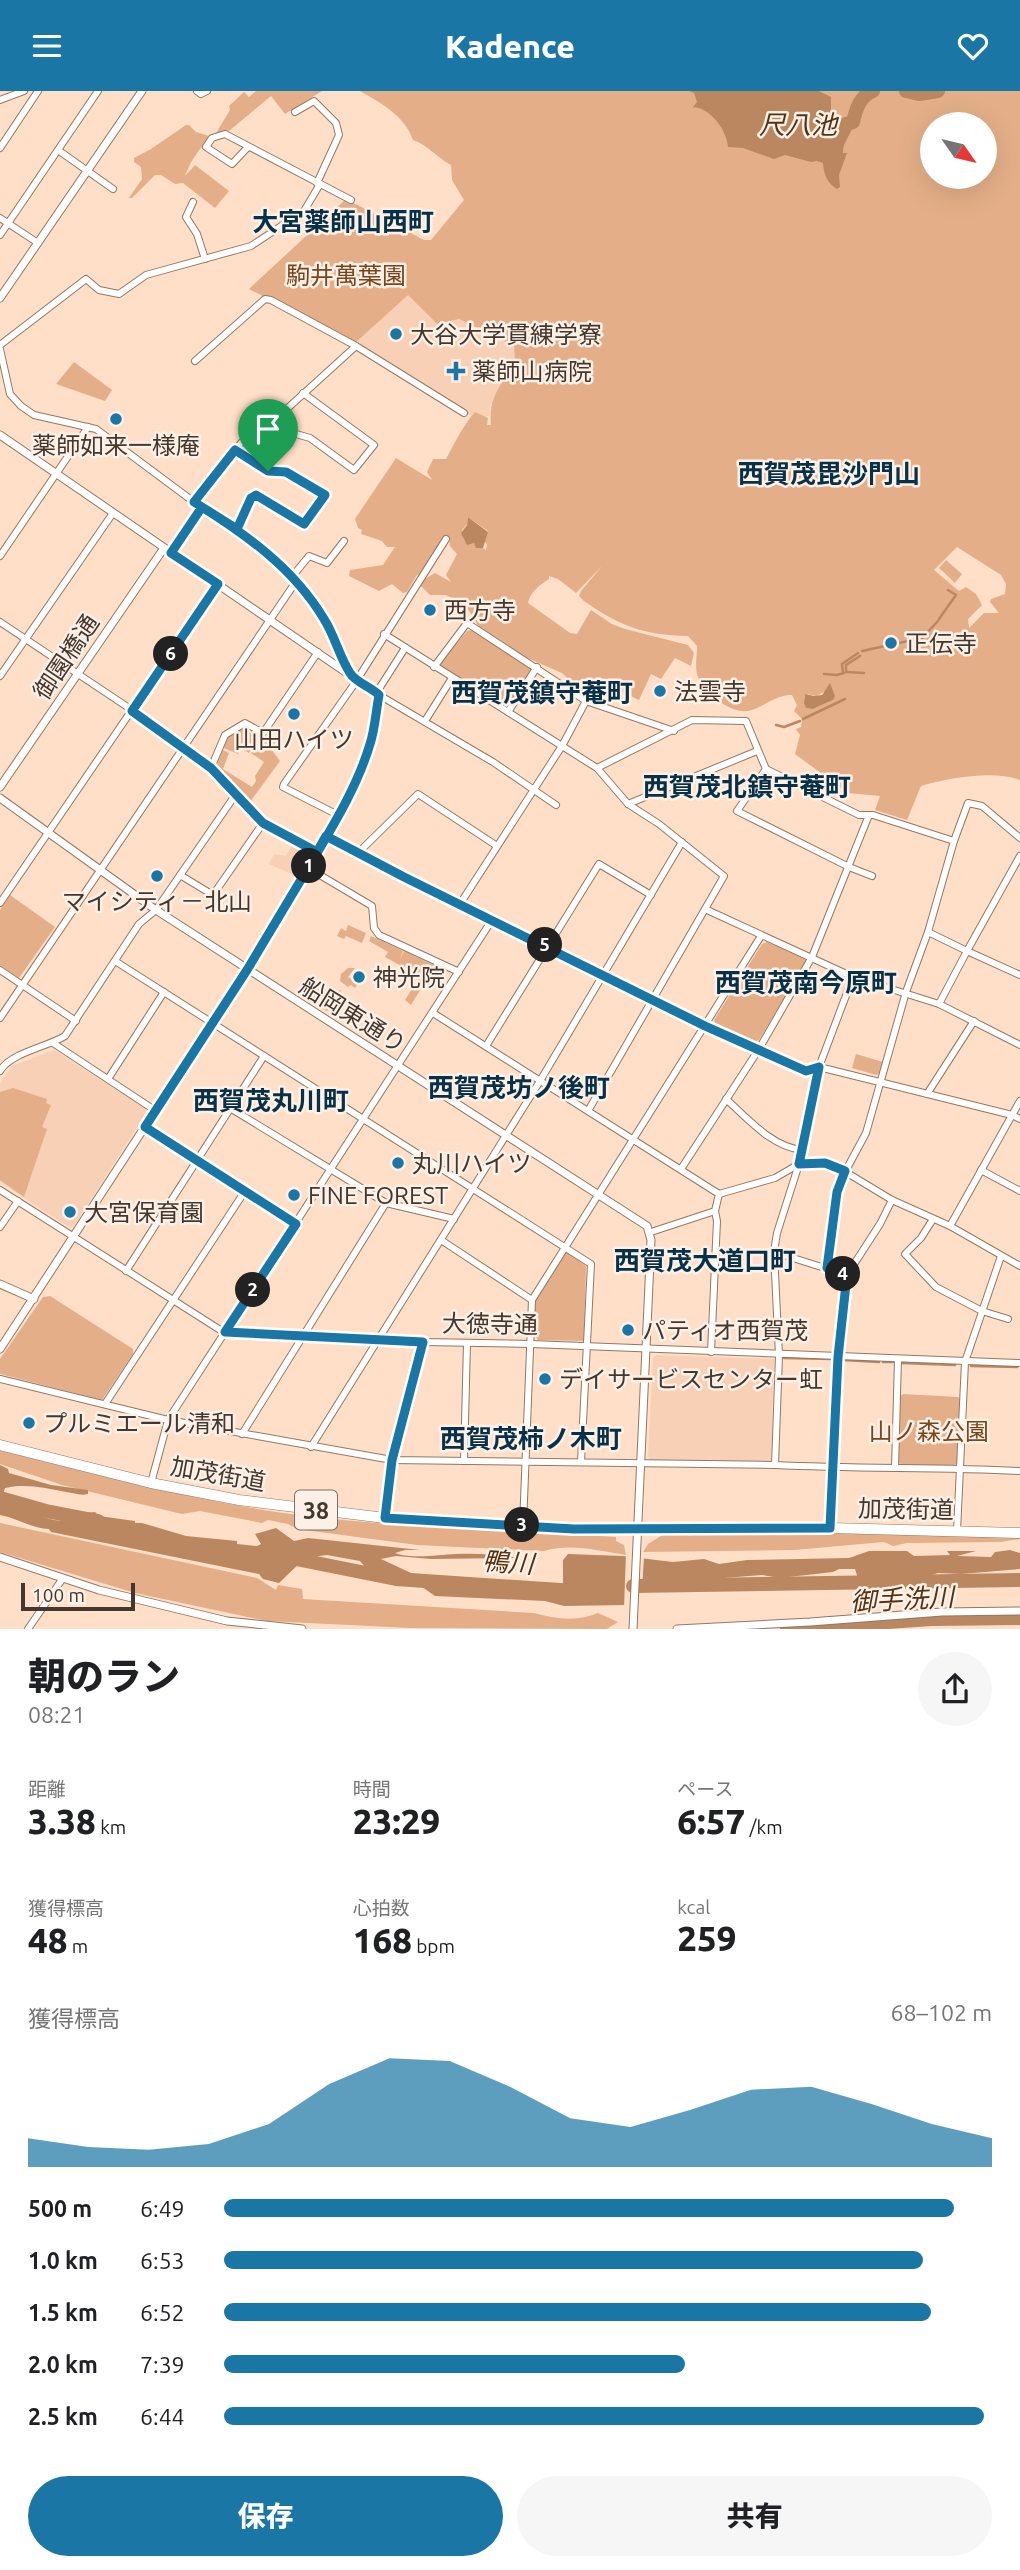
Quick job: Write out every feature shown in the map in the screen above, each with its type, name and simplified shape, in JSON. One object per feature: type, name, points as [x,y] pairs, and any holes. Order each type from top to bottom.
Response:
[{"type":"main road","name":"加茂街道","points":[[0,1445],[151,1483],[239,1500],[385,1518],[574,1529],[830,1528],[1020,1533]]},
{"type":"street","points":[[0,100],[24,91]]},
{"type":"street","points":[[0,148],[38,91]]},
{"type":"street","points":[[0,235],[98,91]]},
{"type":"street","points":[[0,298],[142,91]]},
{"type":"street","points":[[197,91],[201,95],[207,91]]},
{"type":"street","points":[[295,112],[314,101],[336,123],[339,135],[304,211],[251,246],[146,275],[118,293],[99,290],[86,279],[0,347],[10,394],[21,406],[33,415],[96,429],[194,502],[261,547],[323,617],[354,677]]},
{"type":"street","points":[[248,147],[232,165],[206,147],[212,138],[225,134],[351,200]]},
{"type":"street","points":[[58,150],[113,189]]},
{"type":"street","points":[[193,202],[186,217],[197,234],[205,259]]},
{"type":"street","points":[[0,218],[38,243]]},
{"type":"street","points":[[195,361],[265,299],[271,300],[356,346],[464,413]]},
{"type":"street","points":[[194,502],[240,443],[268,426],[356,346]]},
{"type":"street","points":[[268,426],[310,438],[354,470],[374,445],[303,394]]},
{"type":"street","points":[[0,556],[88,427]]},
{"type":"street","points":[[0,435],[378,694],[556,805]]},
{"type":"street","points":[[235,450],[268,471],[286,472],[325,495],[304,524],[256,495],[251,498],[237,529]]},
{"type":"street","points":[[167,551],[202,507]]},
{"type":"street","points":[[0,676],[113,513]]},
{"type":"street","points":[[338,815],[284,787],[446,539]]},
{"type":"street","points":[[0,1018],[270,619],[309,556],[327,563],[344,541]]},
{"type":"street","name":"御園橋通","points":[[0,787],[167,551]]},
{"type":"street","points":[[0,903],[218,584]]},
{"type":"street","points":[[0,622],[184,747],[211,768],[263,823],[317,852]]},
{"type":"street","points":[[434,667],[467,623],[586,701],[674,731]]},
{"type":"street","points":[[384,634],[597,768],[628,804],[659,824],[724,876],[588,1111]]},
{"type":"street","points":[[0,1349],[247,970],[308,868],[338,815],[368,751],[378,694],[405,648]]},
{"type":"street","points":[[211,768],[225,735],[245,723],[263,733],[318,652]]},
{"type":"street","points":[[508,712],[537,667]]},
{"type":"street","points":[[425,721],[452,678]]},
{"type":"street","points":[[460,904],[562,746],[586,701]]},
{"type":"street","points":[[597,768],[692,720],[746,721],[766,769],[859,815],[873,815],[954,841]]},
{"type":"street","points":[[628,804],[757,751]]},
{"type":"street","points":[[766,769],[737,811],[872,876]]},
{"type":"street","points":[[0,1070],[11,1059],[65,1036],[139,924],[156,910],[236,794]]},
{"type":"street","points":[[359,852],[418,794],[497,846]]},
{"type":"street","name":"船岡東通り","points":[[0,798],[156,910],[640,1221],[651,1232]]},
{"type":"street","points":[[827,1268],[837,1192],[866,1133],[906,992],[928,932],[954,841],[968,803],[982,806],[1020,838]]},
{"type":"street","points":[[681,1169],[759,1049],[812,957],[869,815]]},
{"type":"street","points":[[180,875],[213,895],[263,823]]},
{"type":"street","points":[[326,836],[705,1026],[806,1071],[819,1067],[1020,1119]]},
{"type":"street","points":[[311,1447],[540,1081],[682,842]]},
{"type":"street","points":[[939,1004],[1020,856]]},
{"type":"street","points":[[486,1046],[599,865],[651,895]]},
{"type":"street","points":[[308,868],[372,906],[374,929],[379,935],[459,972]]},
{"type":"street","points":[[705,909],[853,977],[939,1004],[1020,1045]]},
{"type":"street","points":[[151,1483],[168,1420],[492,920]]},
{"type":"street","points":[[928,932],[1020,975]]},
{"type":"street","points":[[523,1525],[532,1300],[761,936]]},
{"type":"street","points":[[115,961],[591,1264],[581,1462]]},
{"type":"street","points":[[0,970],[76,1021]]},
{"type":"street","points":[[775,1465],[779,1355],[774,1252],[777,1233],[799,1164],[819,1067],[853,977]]},
{"type":"street","points":[[108,1079],[164,992]]},
{"type":"street","points":[[433,1013],[719,1194],[775,1178],[799,1164],[825,1163],[950,1226],[1020,1266]]},
{"type":"street","points":[[927,1094],[974,1021]]},
{"type":"street","points":[[53,1043],[156,1111]]},
{"type":"street","points":[[125,1271],[264,1056]]},
{"type":"street","points":[[726,1100],[769,1136],[789,1149],[802,1150]]},
{"type":"street","points":[[950,1226],[1020,1101]]},
{"type":"street","points":[[230,1108],[386,1203],[454,1219]]},
{"type":"street","points":[[145,1127],[296,1224]]},
{"type":"street","points":[[981,1170],[1020,1191]]},
{"type":"street","name":"大徳寺通","points":[[0,1190],[225,1332],[423,1342],[1020,1363]]},
{"type":"street","points":[[105,1404],[245,1191]]},
{"type":"street","points":[[711,1352],[717,1221],[715,1211],[719,1194]]},
{"type":"street","points":[[830,1528],[838,1357],[847,1275],[880,1224],[892,1199]]},
{"type":"street","points":[[0,1227],[18,1201]]},
{"type":"street","points":[[242,1434],[386,1203]]},
{"type":"street","points":[[633,1629],[651,1232],[715,1211]]},
{"type":"street","points":[[933,1219],[921,1238],[905,1254],[936,1287],[982,1311],[1008,1319]]},
{"type":"street","points":[[441,1240],[532,1300]]},
{"type":"street","points":[[774,1252],[847,1275]]},
{"type":"street","points":[[957,1531],[965,1362],[1001,1256]]},
{"type":"street","points":[[0,1284],[34,1299]]},
{"type":"street","points":[[385,1518],[392,1460],[423,1342]]},
{"type":"street","points":[[464,1461],[467,1343]]},
{"type":"street","points":[[895,1468],[898,1359]]},
{"type":"street","points":[[0,1379],[168,1420],[392,1460],[1020,1471]]},
{"type":"street","points":[[0,1557],[99,1590],[227,1621],[302,1629]]},
{"type":"street","points":[[28,1629],[63,1578]]},
{"type":"street","points":[[677,1629],[942,1612],[1020,1611]]},
{"type":"shaded area","name":"薬師山病院","points":[[408,294],[437,324],[459,319],[514,346],[516,375],[490,406],[490,416],[479,418],[464,413],[354,344]]},
{"type":"shaded area","points":[[294,842],[309,850],[311,854],[298,877],[269,864],[274,854],[286,856]]},
{"type":"shaded area","points":[[54,1050],[146,1109],[74,1226],[69,1227],[0,1182],[0,1084],[12,1066]]},
{"type":"shaded area","points":[[656,1355],[774,1359],[771,1459],[767,1463],[651,1461],[648,1457],[653,1358]]},
{"type":"green space","points":[[256,91],[322,91],[285,114],[271,96],[229,131],[216,133],[230,110],[229,106],[244,92],[249,97]]},
{"type":"green space","name":"駒井萬葉園","points":[[360,91],[1020,91],[1020,780],[984,775],[921,786],[907,820],[875,810],[880,796],[848,793],[795,754],[800,735],[796,729],[801,727],[802,719],[794,711],[797,705],[792,695],[776,698],[752,710],[736,710],[719,701],[700,681],[696,671],[697,646],[688,636],[658,634],[621,623],[584,601],[579,596],[581,591],[602,566],[576,593],[558,579],[549,576],[549,579],[533,592],[528,603],[570,633],[577,634],[591,610],[625,629],[688,645],[694,653],[691,666],[675,658],[661,679],[651,674],[639,700],[618,690],[613,700],[605,705],[585,695],[562,673],[525,657],[479,627],[468,609],[458,601],[446,595],[430,595],[418,583],[435,573],[451,582],[446,575],[457,554],[450,546],[449,537],[423,573],[417,575],[407,592],[403,593],[392,584],[379,591],[349,576],[350,570],[383,565],[395,547],[387,547],[382,541],[361,534],[362,530],[358,528],[355,519],[396,458],[432,480],[427,472],[433,459],[446,459],[475,412],[488,418],[487,425],[491,425],[492,406],[497,390],[504,379],[516,375],[514,346],[459,319],[437,324],[408,295],[354,344],[249,289],[346,199],[424,240],[431,240],[464,200],[452,180],[451,165],[413,140],[404,124],[384,105]],"holes":[[[468,517],[488,531],[484,540],[486,550],[466,538],[462,530]],[[957,547],[1001,575],[1006,584],[1005,594],[991,599],[990,602],[999,613],[984,613],[969,628],[968,619],[982,605],[976,594],[966,587],[959,591],[934,570]],[[825,691],[833,700],[813,709],[806,708],[804,697],[807,694],[817,696]]]},
{"type":"green space","points":[[186,125],[209,136],[185,176],[195,165],[229,191],[215,208],[183,183],[175,184],[161,175],[155,175],[129,198],[142,179],[141,167],[134,162],[134,158]]},
{"type":"green space","points":[[74,362],[112,390],[105,401],[56,384]]},
{"type":"green space","points":[[946,560],[962,574],[955,583],[939,568]]},
{"type":"green space","points":[[472,630],[533,670],[511,706],[507,707],[441,667],[440,663],[467,631]]},
{"type":"green space","points":[[242,729],[259,737],[249,753],[241,748],[238,754],[224,748],[227,738]]},
{"type":"green space","points":[[272,736],[277,740],[271,749],[280,761],[250,802],[217,765],[223,750],[229,753],[223,769],[252,787],[264,762],[251,753],[261,738]]},
{"type":"green space","points":[[10,895],[55,927],[19,978],[0,965],[0,910]]},
{"type":"green space","points":[[348,925],[366,933],[362,943],[346,936],[344,939],[337,936],[341,928],[346,931]]},
{"type":"green space","points":[[371,936],[403,951],[400,959],[404,951],[435,966],[411,1005],[405,1000],[420,976],[385,957],[388,952],[369,941]]},
{"type":"green space","points":[[767,942],[804,957],[806,962],[759,1040],[754,1042],[716,1025],[714,1020],[762,944]]},
{"type":"green space","points":[[348,968],[355,968],[348,977],[358,983],[355,988],[340,981],[341,974]]},
{"type":"green space","points":[[313,985],[334,992],[341,990],[336,1004],[333,1002],[327,1011],[306,998]]},
{"type":"green space","points":[[856,1054],[883,1062],[881,1073],[876,1075],[852,1068]]},
{"type":"green space","points":[[13,1088],[47,1099],[46,1103],[51,1105],[42,1127],[47,1129],[24,1197],[0,1180],[0,1092]]},
{"type":"green space","points":[[566,1252],[586,1266],[584,1341],[538,1340],[535,1336],[535,1302]]},
{"type":"green space","points":[[50,1296],[133,1349],[133,1354],[102,1400],[0,1374],[0,1359],[43,1297]]},
{"type":"green space","name":"山ノ森公園","points":[[903,1394],[960,1399],[958,1462],[955,1465],[902,1465],[898,1462],[900,1397]]},
{"type":"green space","points":[[0,1448],[137,1484],[276,1512],[360,1522],[616,1537],[616,1541],[624,1545],[626,1555],[575,1548],[544,1551],[417,1545],[297,1529],[288,1524],[268,1520],[262,1523],[200,1511],[182,1514],[62,1485],[0,1464]]},
{"type":"green space","points":[[0,1523],[257,1578],[276,1590],[278,1585],[302,1589],[303,1599],[534,1613],[566,1619],[583,1618],[598,1613],[618,1622],[607,1629],[410,1628],[267,1621],[135,1593],[0,1552]]},
{"type":"green space","points":[[867,1533],[1020,1536],[1020,1539],[1001,1542],[907,1543],[893,1546],[884,1542],[794,1550],[643,1552],[648,1544],[664,1534]]},
{"type":"water","name":"尺八池","points":[[689,91],[819,91],[831,97],[831,111],[839,118],[851,117],[853,122],[843,148],[843,153],[847,153],[839,175],[840,187],[837,189],[828,181],[823,163],[785,155],[774,159],[743,148],[728,147],[725,134],[717,121],[706,111],[693,107],[697,102],[694,93]]},
{"type":"water","points":[[468,517],[488,532],[483,548],[476,548],[474,543],[467,545],[461,533],[467,525]]},
{"type":"water","points":[[830,683],[835,696],[833,700],[813,709],[806,708],[805,694],[822,695]]},
{"type":"water","points":[[0,1465],[8,1469],[9,1473],[51,1485],[88,1490],[88,1494],[82,1495],[36,1487],[5,1488],[3,1494],[20,1506],[55,1520],[77,1519],[85,1513],[95,1512],[99,1516],[135,1521],[186,1536],[237,1541],[237,1544],[257,1546],[261,1544],[255,1534],[276,1528],[294,1541],[308,1538],[420,1550],[395,1553],[408,1556],[478,1554],[517,1558],[431,1559],[396,1556],[381,1559],[439,1586],[524,1594],[557,1591],[563,1584],[563,1560],[568,1554],[623,1556],[673,1562],[704,1559],[719,1564],[747,1560],[849,1558],[869,1551],[907,1551],[914,1556],[950,1555],[947,1551],[976,1551],[957,1556],[991,1557],[995,1552],[1010,1550],[1020,1553],[1020,1569],[917,1575],[871,1595],[861,1588],[855,1569],[780,1578],[762,1575],[660,1583],[640,1588],[626,1605],[564,1606],[545,1601],[435,1596],[415,1582],[387,1575],[372,1575],[360,1561],[327,1555],[305,1558],[279,1583],[263,1579],[259,1574],[51,1532],[49,1529],[0,1515]]},
{"type":"pier","points":[[626,1553],[644,1556],[642,1591],[629,1608],[624,1609]]},
{"type":"waterway","points":[[838,127],[853,122],[862,100],[873,91]]},
{"type":"waterway","points":[[906,91],[919,94],[938,91]]},
{"type":"waterway","points":[[939,619],[956,595],[948,590]]},
{"type":"waterway","points":[[862,651],[922,638],[938,621]]},
{"type":"waterway","points":[[843,673],[842,664],[858,653]]},
{"type":"waterway","points":[[846,672],[846,665],[860,656]]},
{"type":"waterway","points":[[847,672],[864,673]]},
{"type":"waterway","points":[[824,674],[844,673]]},
{"type":"waterway","points":[[803,719],[845,699]]},
{"type":"waterway","points":[[776,725],[784,727],[800,721]]},
{"type":"waterway","points":[[784,1358],[831,1359]]},
{"type":"waterway","points":[[842,1360],[879,1362]]},
{"type":"waterway","points":[[883,1362],[893,1362]]},
{"type":"waterway","points":[[901,1363],[955,1365]]},
{"type":"waterway","points":[[971,1366],[1017,1367]]},
{"type":"waterway","name":"鴨川","points":[[0,1498],[46,1511],[98,1521]]},
{"type":"waterway","name":"鴨川","points":[[286,1557],[396,1579],[575,1591]]},
{"type":"waterway","name":"鴨川","points":[[633,1586],[1020,1580]]},
{"type":"waterway","name":"御手洗川","points":[[787,1629],[931,1619],[1020,1618]]},
{"type":"place","name":"大谷大学貫練学寮","points":[[396,334]]},
{"type":"place","name":"薬師山病院","points":[[456,371]]},
{"type":"place","name":"薬師如来一様庵","points":[[116,419]]},
{"type":"place","name":"西方寺","points":[[430,610]]},
{"type":"place","name":"正伝寺","points":[[891,643]]},
{"type":"place","name":"法雲寺","points":[[660,691]]},
{"type":"place","name":"山田ハイツ","points":[[294,714]]},
{"type":"place","name":"マイシティ－北山","points":[[157,876]]},
{"type":"place","name":"神光院","points":[[359,977]]},
{"type":"place","name":"丸川ハイツ","points":[[398,1163]]},
{"type":"place","name":"FINE FOREST","points":[[294,1195]]},
{"type":"place","name":"大宮保育園","points":[[70,1212]]},
{"type":"place","name":"パティオ西賀茂","points":[[628,1330]]},
{"type":"place","name":"デイサービスセンター虹","points":[[545,1379]]},
{"type":"place","name":"プルミエール清和","points":[[29,1423]]},
{"type":"district","name":"大宮薬師山西町","points":[[343,221]]},
{"type":"district","name":"西賀茂毘沙門山","points":[[829,473]]},
{"type":"district","name":"西賀茂鎮守菴町","points":[[542,692]]},
{"type":"district","name":"西賀茂北鎮守菴町","points":[[747,786]]},
{"type":"district","name":"西賀茂南今原町","points":[[806,982]]},
{"type":"district","name":"西賀茂坊ノ後町","points":[[519,1087]]},
{"type":"district","name":"西賀茂丸川町","points":[[271,1100]]},
{"type":"district","name":"西賀茂大道口町","points":[[705,1260]]},
{"type":"district","name":"西賀茂柿ノ木町","points":[[531,1438]]},
{"type":"route","points":[[268,471],[235,450],[194,502],[237,529],[283,568],[323,617],[350,675],[379,695],[368,751],[338,815],[326,836],[317,852],[308,868],[247,970],[145,1127],[296,1224],[225,1332],[423,1342],[392,1460],[385,1518],[574,1529],[830,1528],[838,1357],[847,1275],[827,1268],[837,1192],[845,1171],[825,1163],[799,1164],[819,1067],[806,1071],[705,1026],[326,836],[322,843],[317,852],[263,823],[211,768],[132,711],[218,584],[171,553],[202,507],[237,529],[251,498],[256,495],[304,524],[325,495],[286,472],[268,471]]}]
